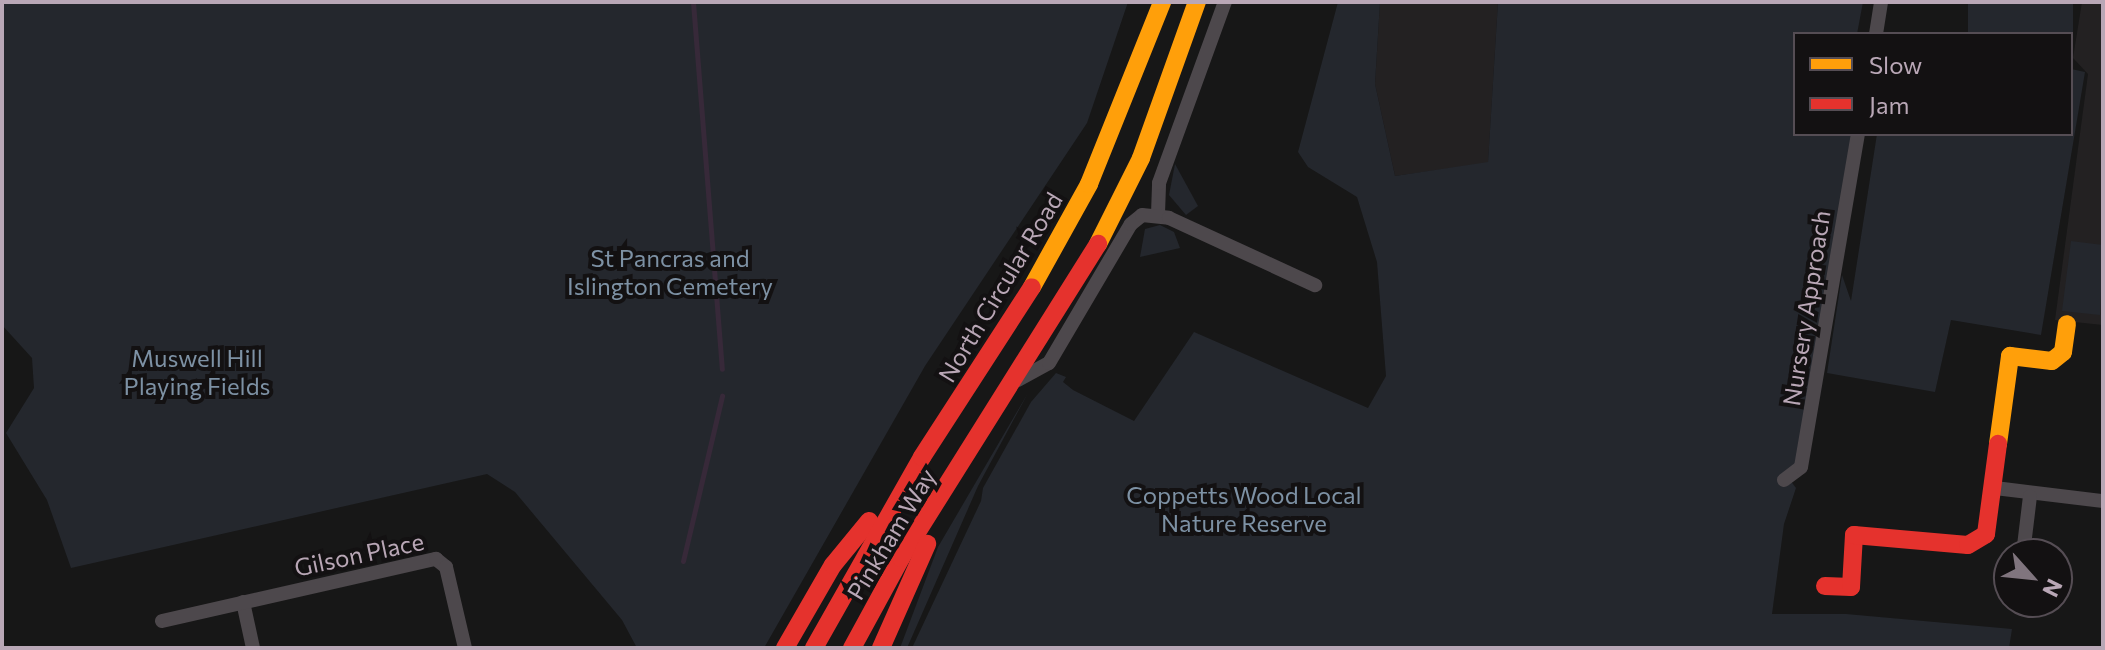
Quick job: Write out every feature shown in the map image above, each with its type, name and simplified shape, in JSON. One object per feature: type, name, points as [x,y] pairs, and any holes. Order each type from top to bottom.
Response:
[{"type":"main road","name":"North Circular Road","points":[[922,457],[1047,265],[1112,131],[1162,2]]},
{"type":"main road","points":[[881,648],[973,446],[1018,380],[1102,238],[1141,158],[1197,2]]},
{"type":"main road","points":[[1825,586],[1851,587],[1854,535],[1968,545],[1986,534],[1995,488],[2010,356],[2052,361],[2063,352],[2067,324]]},
{"type":"main road","name":"Pinkham Way","points":[[852,648],[973,446]]},
{"type":"main road","points":[[782,648],[833,565],[922,457]]},
{"type":"main road","name":"Pinkham Way","points":[[814,648],[922,457]]},
{"type":"street","points":[[1158,214],[1159,183],[1225,2]]},
{"type":"street","points":[[1876,32],[1881,2]]},
{"type":"street","name":"Nursery Approach","points":[[1784,480],[1801,467],[1858,136]]},
{"type":"street","points":[[1018,380],[1049,363],[1131,224],[1142,215],[1158,214],[1315,285]]},
{"type":"street","points":[[1995,488],[2030,496],[2103,501]]},
{"type":"street","points":[[2025,538],[2030,496]]},
{"type":"street","name":"Gilson Place","points":[[162,621],[436,559],[446,567],[465,648]]},
{"type":"street","points":[[243,602],[253,648]]},
{"type":"shaded area","points":[[1380,2],[1498,2],[1488,163],[1395,176],[1375,84]]},
{"type":"shaded area","points":[[2082,2],[2103,2],[2103,325],[2055,320],[2088,74],[2073,58]]},
{"type":"green space","name":"St Pancras and Islington Cemetery","points":[[2,2],[1128,2],[1087,123],[925,366],[764,648],[637,648],[622,620],[515,492],[487,474],[71,568],[47,500],[6,433],[34,388],[32,358],[2,325]]},
{"type":"green space","name":"Coppetts Wood Local Nature Reserve","points":[[1338,2],[1380,2],[1375,84],[1395,176],[1488,162],[1498,2],[1863,2],[1857,32],[1793,32],[1793,136],[1857,136],[1796,464],[1784,472],[1796,488],[1784,524],[1772,614],[1846,614],[2012,629],[2009,648],[912,648],[981,501],[983,488],[1031,402],[1056,373],[1066,377],[1063,382],[1073,390],[1134,421],[1194,332],[1368,408],[1386,376],[1377,262],[1357,197],[1308,167],[1298,152]]},
{"type":"green space","points":[[1968,2],[2073,2],[2073,32],[1968,32]]},
{"type":"green space","points":[[2073,69],[2085,72],[2041,335],[1951,320],[1935,392],[1827,373],[1842,275],[1851,301],[1877,136],[2073,136]]},
{"type":"green space","points":[[1175,164],[1198,206],[1186,215],[1169,195]]},
{"type":"green space","points":[[1160,225],[1174,232],[1180,248],[1140,257],[1145,229]]},
{"type":"green space","points":[[2071,241],[2103,245],[2100,315],[2062,311]]},
{"type":"green space","points":[[1028,393],[978,486],[907,648],[900,648],[938,547]]},
{"type":"waterway","points":[[693,2],[722,369]]},
{"type":"waterway","points":[[683,561],[722,396]]},
{"type":"traffic: slow","points":[[1032,287],[1089,184],[1162,2]]},
{"type":"traffic: slow","points":[[1098,244],[1141,158],[1197,2]]},
{"type":"traffic: slow","points":[[1998,444],[2010,356],[2052,361],[2063,352],[2067,324]]},
{"type":"traffic: jam","points":[[852,648],[901,558],[1098,244]]},
{"type":"traffic: jam","points":[[814,648],[922,457],[1032,287]]},
{"type":"traffic: jam","points":[[1825,586],[1851,587],[1854,535],[1968,545],[1986,534],[1998,444]]},
{"type":"traffic: jam","points":[[785,648],[833,565],[869,521]]},
{"type":"traffic: jam","points":[[881,648],[927,544]]},
{"type":"park label","name":"Muswell Hill Playing Fields","points":[[197,372]]}]
